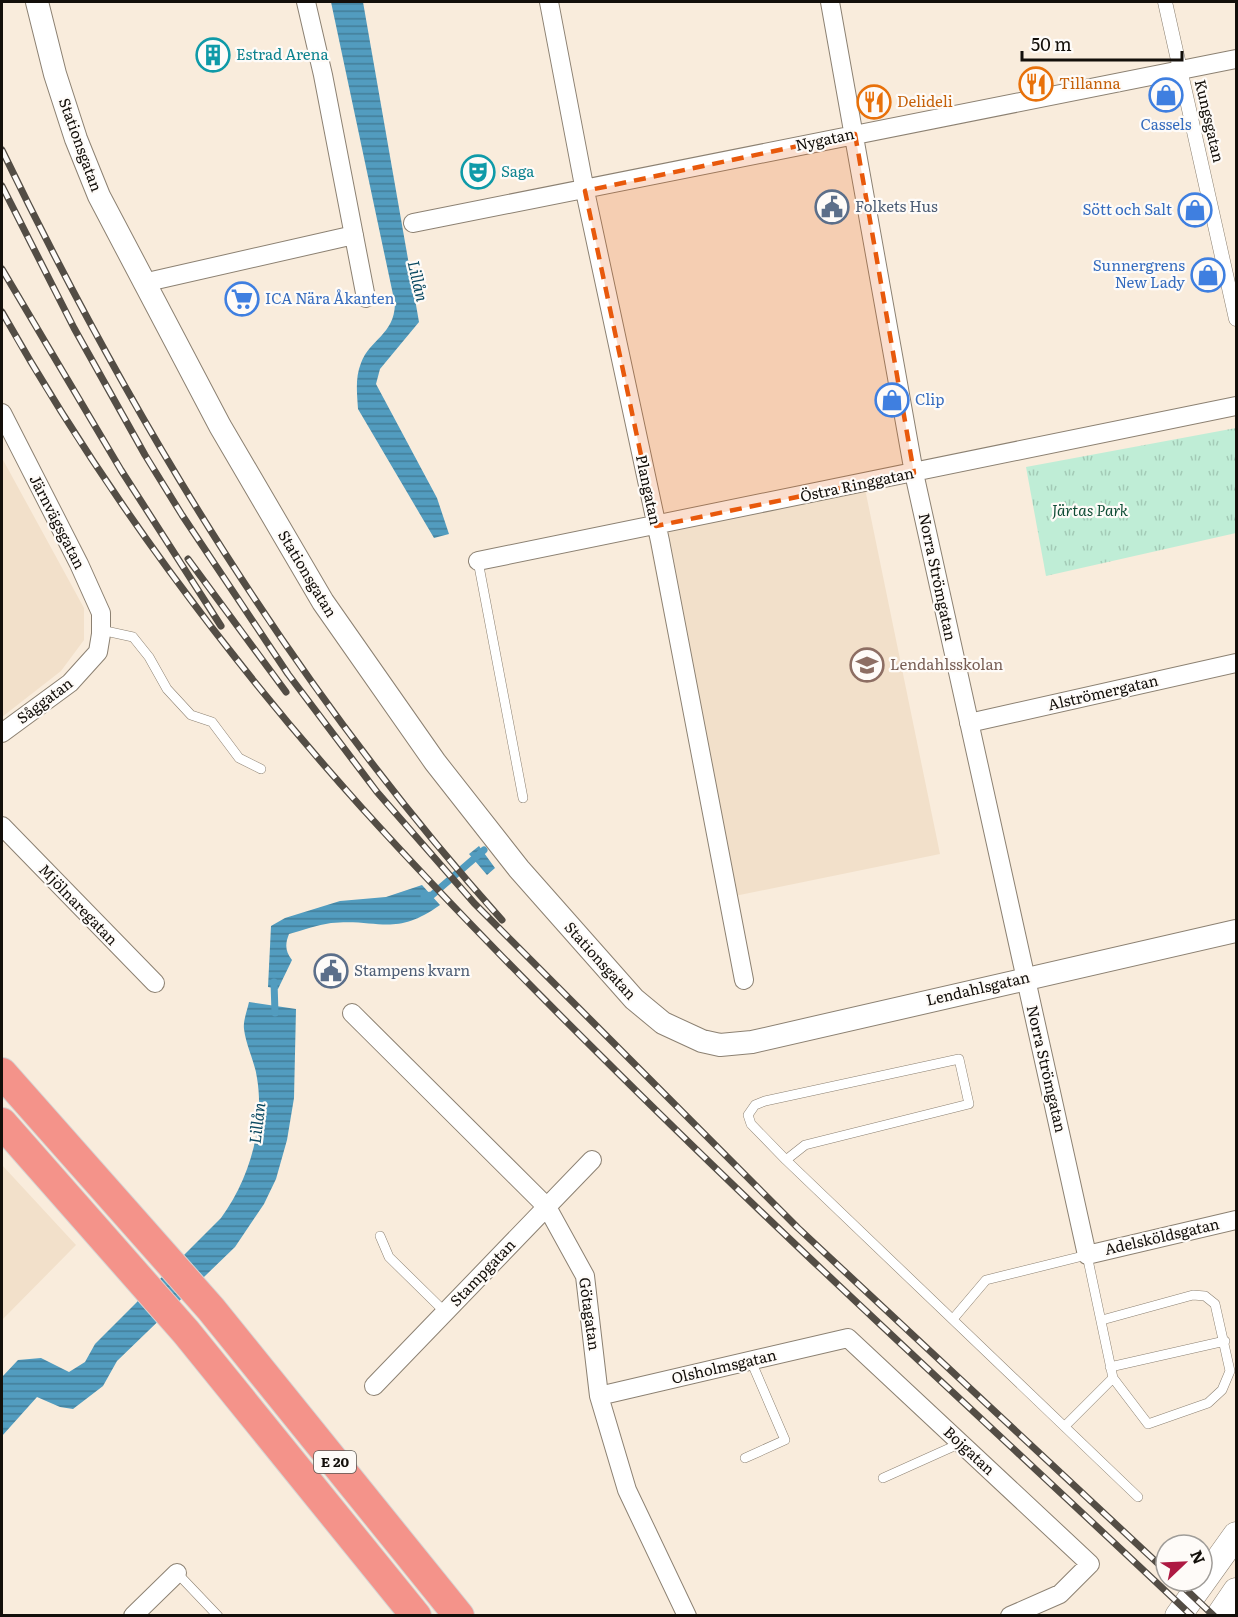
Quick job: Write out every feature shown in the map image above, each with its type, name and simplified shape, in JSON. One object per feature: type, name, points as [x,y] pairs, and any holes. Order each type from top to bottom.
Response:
[{"type":"highway","name":"E 20","points":[[2,1073],[211,1309],[459,1616]]},
{"type":"highway","name":"E 20","points":[[2,1123],[186,1332],[416,1616]]},
{"type":"main road","points":[[1178,1616],[1236,1535]]},
{"type":"main road","points":[[1219,1616],[1236,1591]]},
{"type":"street","name":"Stationsgatan","points":[[37,2],[55,74],[76,140],[99,196],[220,426],[323,602],[435,762],[519,869],[634,999],[663,1023],[702,1041],[720,1045]]},
{"type":"street","points":[[306,2],[323,75],[366,298]]},
{"type":"street","name":"Plangatan","points":[[549,2],[585,191],[656,526],[744,980]]},
{"type":"street","name":"Norra Strömgatan","points":[[830,2],[914,473],[1087,1255]]},
{"type":"street","name":"Kungsgatan","points":[[1165,2],[1236,319]]},
{"type":"street","name":"Nygatan","points":[[413,223],[585,191],[855,134],[1236,59]]},
{"type":"street","points":[[143,283],[354,235]]},
{"type":"street","name":"Östra Ringgatan","points":[[478,561],[1236,406]]},
{"type":"street","name":"Järnvägsgatan","points":[[2,413],[79,564],[101,613],[101,632]]},
{"type":"street","name":"Såggatan","points":[[2,733],[70,683],[98,652],[101,632]]},
{"type":"street","name":"Alströmergatan","points":[[969,723],[1236,663]]},
{"type":"street","name":"Mjölnaregatan","points":[[2,826],[155,983]]},
{"type":"street","name":"Lendahlsgatan","points":[[720,1045],[753,1042],[1236,931]]},
{"type":"street","name":"Götagatan","points":[[352,1014],[547,1207],[585,1276],[599,1396],[627,1490],[687,1616]]},
{"type":"street","name":"Stampgatan","points":[[374,1386],[592,1160]]},
{"type":"street","name":"Adelsköldsgatan","points":[[1087,1255],[1236,1220]]},
{"type":"street","name":"Olsholmsgatan","points":[[599,1396],[848,1338]]},
{"type":"street","name":"Bojgatan","points":[[848,1338],[1090,1563],[1060,1594],[1010,1616]]},
{"type":"street","points":[[133,1616],[177,1573]]},
{"type":"lane","points":[[478,561],[523,798]]},
{"type":"lane","points":[[101,632],[133,637],[150,657],[167,689],[191,715],[212,722],[239,758],[261,770]]},
{"type":"lane","points":[[786,1160],[805,1145],[969,1104],[959,1059],[754,1105],[748,1115],[751,1124],[786,1160],[1138,1497]]},
{"type":"lane","points":[[380,1236],[389,1257],[446,1312]]},
{"type":"lane","points":[[953,1319],[986,1280],[1087,1255],[1113,1378],[1148,1424],[1208,1404],[1222,1390],[1230,1371],[1225,1341],[1215,1304],[1205,1296],[1193,1295],[1102,1320]]},
{"type":"lane","points":[[1110,1367],[1225,1341]]},
{"type":"lane","points":[[745,1458],[785,1440],[751,1361]]},
{"type":"lane","points":[[1065,1426],[1113,1378]]},
{"type":"lane","points":[[883,1478],[961,1443]]},
{"type":"lane","points":[[177,1573],[218,1616]]},
{"type":"highlighted area","points":[[855,134],[914,473],[656,526],[585,191]]},
{"type":"shaded area","points":[[2,458],[84,608],[84,640],[61,671],[2,717]]},
{"type":"shaded area","points":[[863,479],[940,854],[720,899],[646,525]]},
{"type":"shaded area","points":[[2,1165],[76,1245],[2,1320]]},
{"type":"green space","name":"Järtas Park","points":[[1236,428],[1236,533],[1046,576],[1026,467]]},
{"type":"water","points":[[331,2],[363,2],[419,322],[380,369],[376,384],[437,498],[449,534],[434,538],[358,409],[357,380],[361,363],[391,323],[395,304]]},
{"type":"water","points":[[479,846],[495,868],[487,875],[469,854]]},
{"type":"water","points":[[422,885],[440,905],[410,921],[398,924],[331,923],[289,934],[286,947],[292,960],[278,989],[268,987],[271,926],[285,918],[340,901],[386,897]]},
{"type":"water","points":[[249,1002],[296,1009],[294,1098],[287,1140],[276,1179],[264,1204],[235,1247],[117,1361],[103,1386],[73,1409],[60,1407],[37,1397],[2,1436],[2,1377],[18,1360],[41,1358],[69,1372],[85,1362],[95,1344],[221,1218],[231,1203],[247,1170],[257,1133],[259,1115],[257,1078],[244,1029]]},
{"type":"waterway","name":"Lillån","points":[[424,896],[432,895],[484,850]]},
{"type":"waterway","name":"Lillån","points":[[274,982],[275,1013]]},
{"type":"railway","points":[[2,150],[107,355],[164,455],[225,553],[288,649],[356,742],[427,832],[502,920]]},
{"type":"railway","points":[[2,186],[74,328],[145,455],[182,515],[288,674],[377,792],[474,903],[798,1228],[1154,1560]]},
{"type":"railway","points":[[2,269],[121,470],[221,626]]},
{"type":"railway","points":[[2,312],[81,443],[168,570],[263,692],[362,808],[511,966],[675,1129],[1192,1616]]},
{"type":"railway","points":[[188,559],[286,692]]},
{"type":"railway","points":[[1190,1593],[1214,1616]]},
{"type":"place","name":"Estrad Arena","points":[[213,55]]},
{"type":"place","name":"Tillanna","points":[[1036,84]]},
{"type":"place","name":"Cassels","points":[[1166,95]]},
{"type":"place","name":"Delideli","points":[[874,102]]},
{"type":"place","name":"Saga","points":[[478,172]]},
{"type":"place","name":"Folkets Hus","points":[[832,207]]},
{"type":"place","name":"Sött och Salt","points":[[1195,210]]},
{"type":"place","name":"Sunnergrens New Lady","points":[[1208,275]]},
{"type":"place","name":"ICA Nära Åkanten","points":[[242,299]]},
{"type":"place","name":"Clip","points":[[892,400]]},
{"type":"place","name":"Lendahlsskolan","points":[[867,665]]},
{"type":"place","name":"Stampens kvarn","points":[[331,971]]}]
